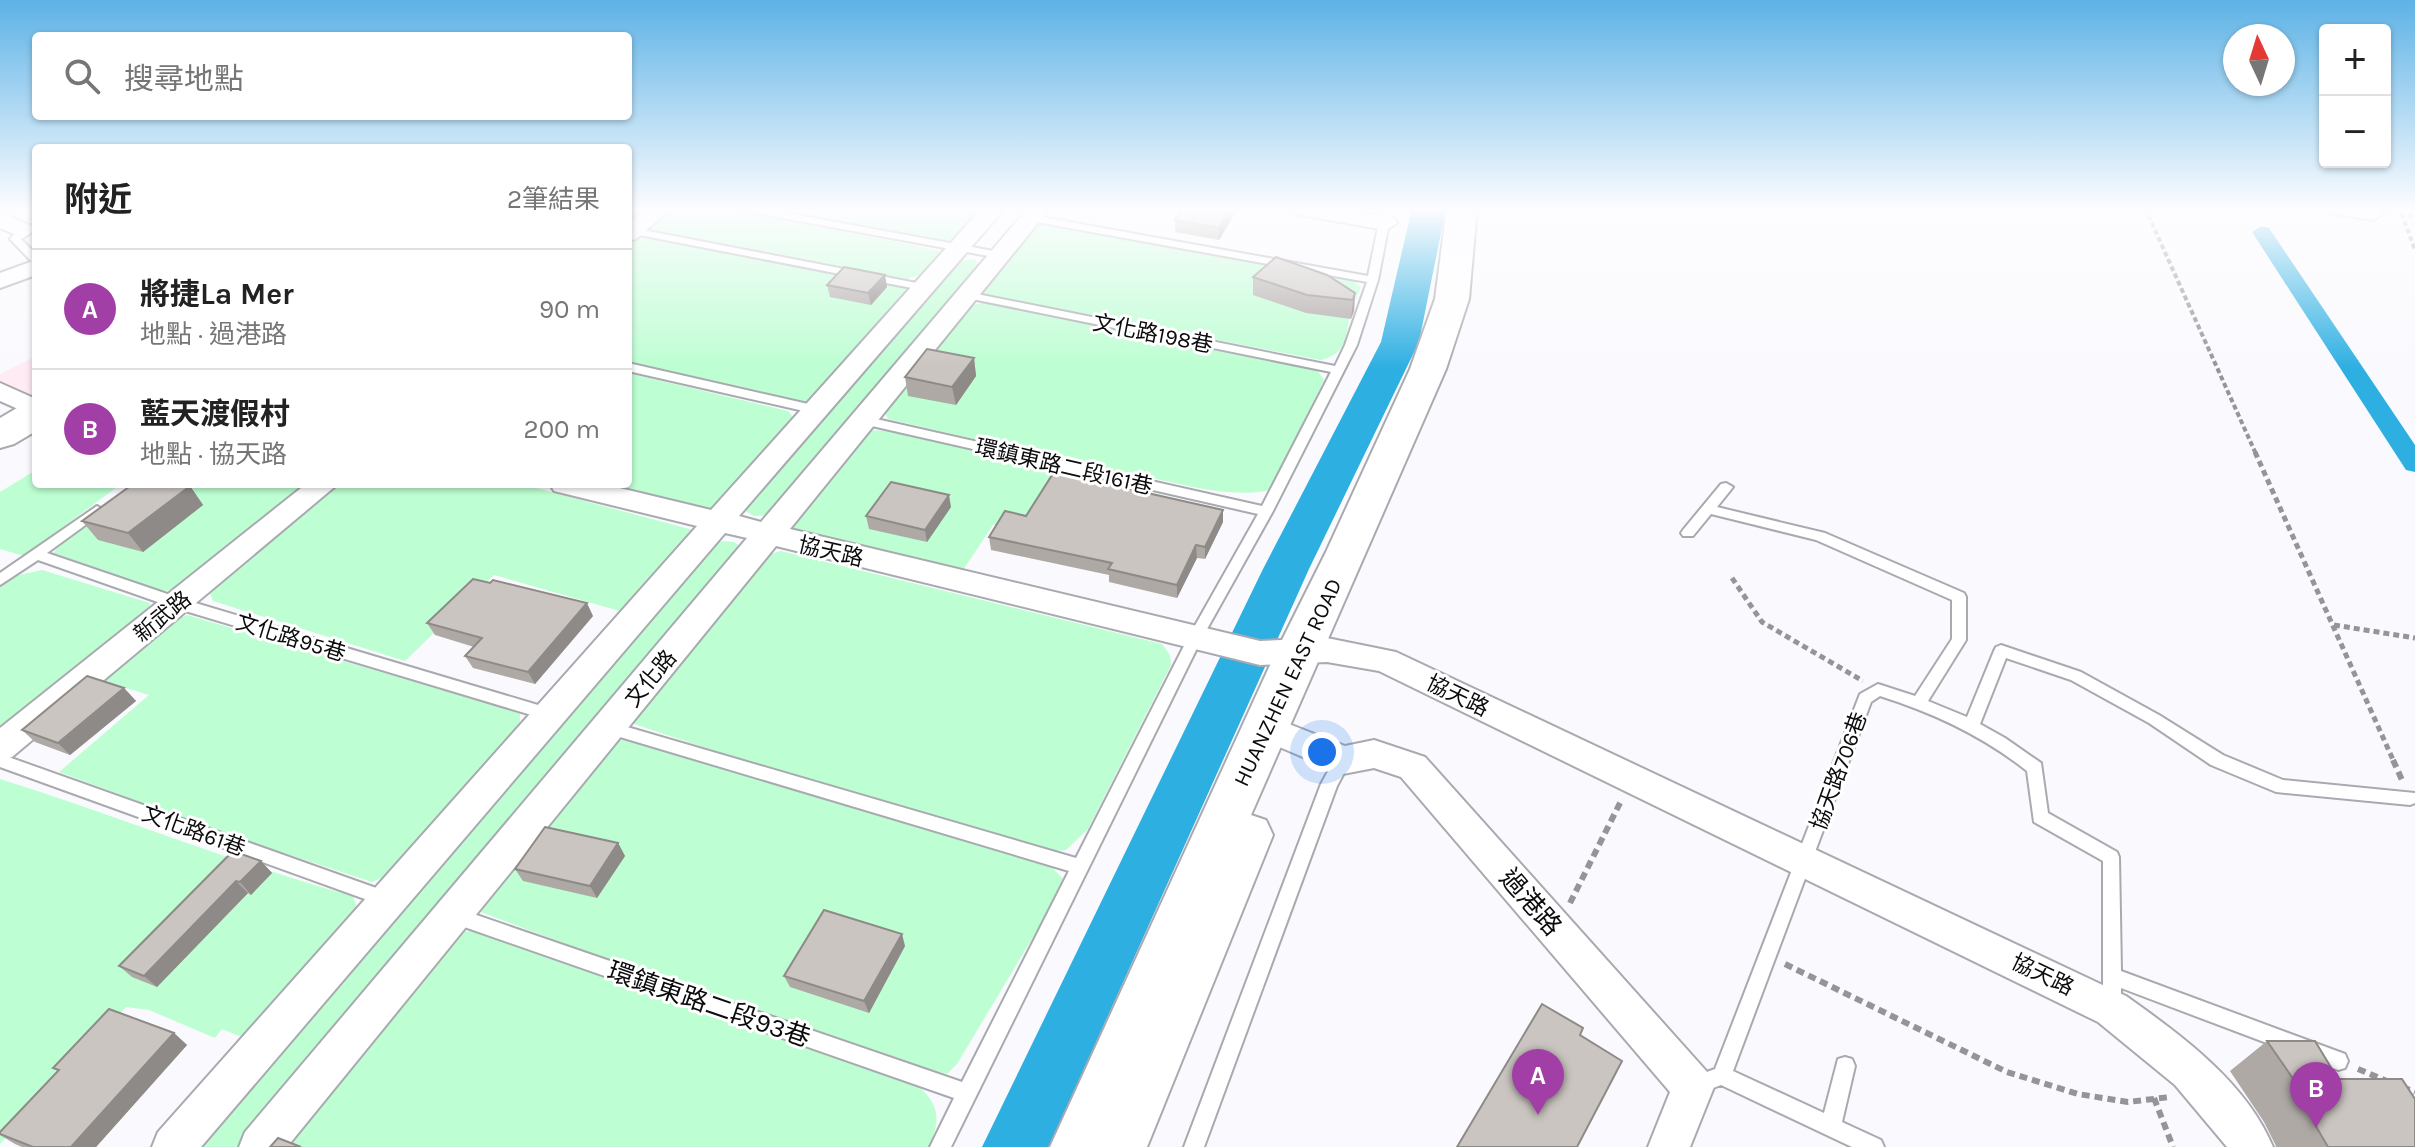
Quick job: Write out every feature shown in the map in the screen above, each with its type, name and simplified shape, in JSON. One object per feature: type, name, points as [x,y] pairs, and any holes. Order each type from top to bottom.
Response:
[{"type":"main road","points":[[0,435],[32,414]]},
{"type":"main road","points":[[0,450],[32,432]]},
{"type":"street","points":[[173,1147],[946,262]]},
{"type":"street","name":"文化路","points":[[260,1147],[994,262]]},
{"type":"street","name":"HUANZHEN EAST ROAD","points":[[1080,1147],[1295,652],[1347,552],[1428,369],[1452,299],[1456,262]]},
{"type":"street","name":"HUANZHEN EAST ROAD","points":[[1117,1147],[1289,737],[1295,652],[1412,463],[1447,374],[1474,285],[1476,262]]},
{"type":"street","points":[[0,281],[32,269]]},
{"type":"street","points":[[0,391],[32,409]]},
{"type":"street","name":"新武路","points":[[0,747],[319,488]]},
{"type":"street","name":"協天路","points":[[580,488],[1205,641],[1385,660],[1806,859],[2112,992],[2213,1092],[2252,1147]]},
{"type":"street","name":"過港路","points":[[1289,737],[1343,760],[1374,754],[1413,767],[1708,1081]]},
{"type":"street","points":[[1669,1147],[1708,1081]]},
{"type":"lane","points":[[787,262],[922,287]]},
{"type":"lane","points":[[1280,262],[1373,280]]},
{"type":"lane","points":[[940,1147],[1081,867],[1205,641],[1266,511],[1339,370],[1351,345],[1377,262]]},
{"type":"lane","name":"文化路198巷","points":[[967,295],[1339,370]]},
{"type":"lane","points":[[632,368],[817,410]]},
{"type":"lane","name":"環鎮東路二段161巷","points":[[863,420],[1266,511]]},
{"type":"lane","points":[[1688,533],[1726,487]]},
{"type":"lane","points":[[0,580],[109,502]]},
{"type":"lane","points":[[1708,509],[1820,536],[1959,597],[1959,640],[1919,703]]},
{"type":"lane","name":"文化路95巷","points":[[36,554],[177,603],[548,714]]},
{"type":"lane","points":[[1971,727],[2001,651],[2076,676],[2154,719],[2217,760],[2282,787],[2410,798]]},
{"type":"lane","points":[[1878,690],[1934,707],[2014,751],[2035,768],[2040,817],[2111,857],[2112,992],[2338,1061]]},
{"type":"lane","name":"協天路706巷","points":[[1708,1081],[1806,859],[1865,698],[1878,690]]},
{"type":"lane","points":[[609,728],[1081,867]]},
{"type":"lane","name":"文化路61巷","points":[[0,760],[387,900]]},
{"type":"lane","points":[[1194,1147],[1329,784],[1343,760]]},
{"type":"lane","name":"環鎮東路二段93巷","points":[[451,915],[967,1093]]},
{"type":"lane","points":[[1831,1126],[1845,1066]]},
{"type":"lane","points":[[1708,1081],[1831,1126],[1874,1147]]},
{"type":"path","points":[[2169,262],[2410,798]]},
{"type":"path","points":[[1732,578],[1762,622],[1878,690]]},
{"type":"path","points":[[2333,625],[2415,638]]},
{"type":"path","points":[[1568,908],[1632,779]]},
{"type":"path","points":[[1766,955],[2007,1072],[2078,1094],[2128,1102],[2213,1092]]},
{"type":"path","points":[[2338,1061],[2415,1092]]},
{"type":"path","points":[[2154,1098],[2173,1147]]},
{"type":"shaded area","points":[[32,358],[32,401],[0,383],[0,374]]},
{"type":"green space","points":[[632,262],[776,262],[905,288],[908,297],[818,399],[804,403],[632,363]]},
{"type":"green space","points":[[818,262],[937,262],[924,274],[907,279]]},
{"type":"green space","points":[[956,262],[977,262],[981,268],[772,515],[754,516],[742,509]]},
{"type":"green space","points":[[1003,262],[1261,262],[1350,278],[1361,287],[1344,342],[1337,353],[1321,360],[979,294]]},
{"type":"green space","points":[[984,302],[1315,367],[1324,380],[1270,490],[1254,492],[1222,492],[1190,486],[888,419],[882,408],[964,308]]},
{"type":"green space","points":[[632,374],[788,411],[794,418],[711,512],[618,488],[632,488]]},
{"type":"green space","points":[[871,430],[1064,469],[1027,525],[993,525],[961,573],[794,530],[792,521],[858,441]]},
{"type":"green space","points":[[32,472],[32,488],[116,488],[24,556],[0,549],[0,492]]},
{"type":"green space","points":[[136,488],[306,488],[183,589],[163,591],[53,553],[63,540]]},
{"type":"green space","points":[[334,488],[536,488],[697,531],[623,612],[494,575],[405,661],[213,601],[210,594]]},
{"type":"green space","points":[[734,542],[741,547],[244,1147],[189,1147],[711,544]]},
{"type":"green space","points":[[781,551],[1162,644],[1170,655],[1171,665],[1088,829],[1066,850],[1053,851],[772,770],[634,724],[637,712],[767,555]]},
{"type":"green space","points":[[42,570],[150,603],[149,615],[0,733],[0,586],[14,576]]},
{"type":"green space","points":[[187,615],[520,713],[520,729],[393,873],[372,882],[235,837],[59,772],[149,695],[100,680],[173,621]]},
{"type":"green space","points":[[628,739],[1045,860],[1066,882],[957,1064],[947,1074],[640,972],[478,911],[606,744]]},
{"type":"green space","points":[[0,779],[353,896],[358,911],[249,1040],[222,1029],[215,1038],[149,1010],[126,1007],[0,1144]]},
{"type":"green space","points":[[473,931],[910,1080],[926,1094],[935,1109],[936,1127],[928,1147],[302,1147],[281,1138],[456,932]]},
{"type":"building","points":[[1271,262],[1289,262],[1327,275],[1355,293],[1353,300],[1307,295],[1253,277]]},
{"type":"building","points":[[844,267],[885,275],[868,293],[827,285]]},
{"type":"building","points":[[927,349],[974,358],[952,387],[905,377]]},
{"type":"building","points":[[1054,472],[1223,510],[1205,547],[1196,545],[1177,585],[1108,569],[1112,563],[989,537],[1005,511],[1026,516]]},
{"type":"building","points":[[891,482],[949,495],[925,530],[866,516]]},
{"type":"building","points":[[127,488],[187,488],[128,533],[82,521]]},
{"type":"building","points":[[473,579],[490,583],[493,580],[587,603],[528,672],[465,656],[482,638],[427,623]]},
{"type":"building","points":[[87,676],[124,688],[58,743],[22,730]]},
{"type":"building","points":[[545,827],[618,843],[590,886],[515,869]]},
{"type":"building","points":[[233,851],[261,861],[240,882],[236,881],[144,976],[119,966]]},
{"type":"building","points":[[824,910],[902,934],[864,1001],[784,976]]},
{"type":"building","points":[[1542,1004],[1583,1028],[1580,1035],[1622,1061],[1577,1147],[1457,1147]]},
{"type":"building","points":[[109,1009],[174,1033],[71,1147],[33,1147],[0,1134],[59,1070],[53,1068]]},
{"type":"building","points":[[2267,1041],[2315,1041],[2338,1079],[2402,1079],[2415,1099],[2415,1147],[2328,1147],[2313,1121],[2316,1117],[2303,1093]]},
{"type":"building","points":[[278,1138],[301,1147],[270,1147]]},
{"type":"waterway","points":[[1015,1147],[1286,569],[1400,342],[1417,262]]},
{"type":"waterway","points":[[2281,262],[2415,464]]},
{"type":"place","name":"將捷La Mer","points":[[1538,1115]]},
{"type":"place","name":"藍天渡假村","points":[[2316,1128]]}]
